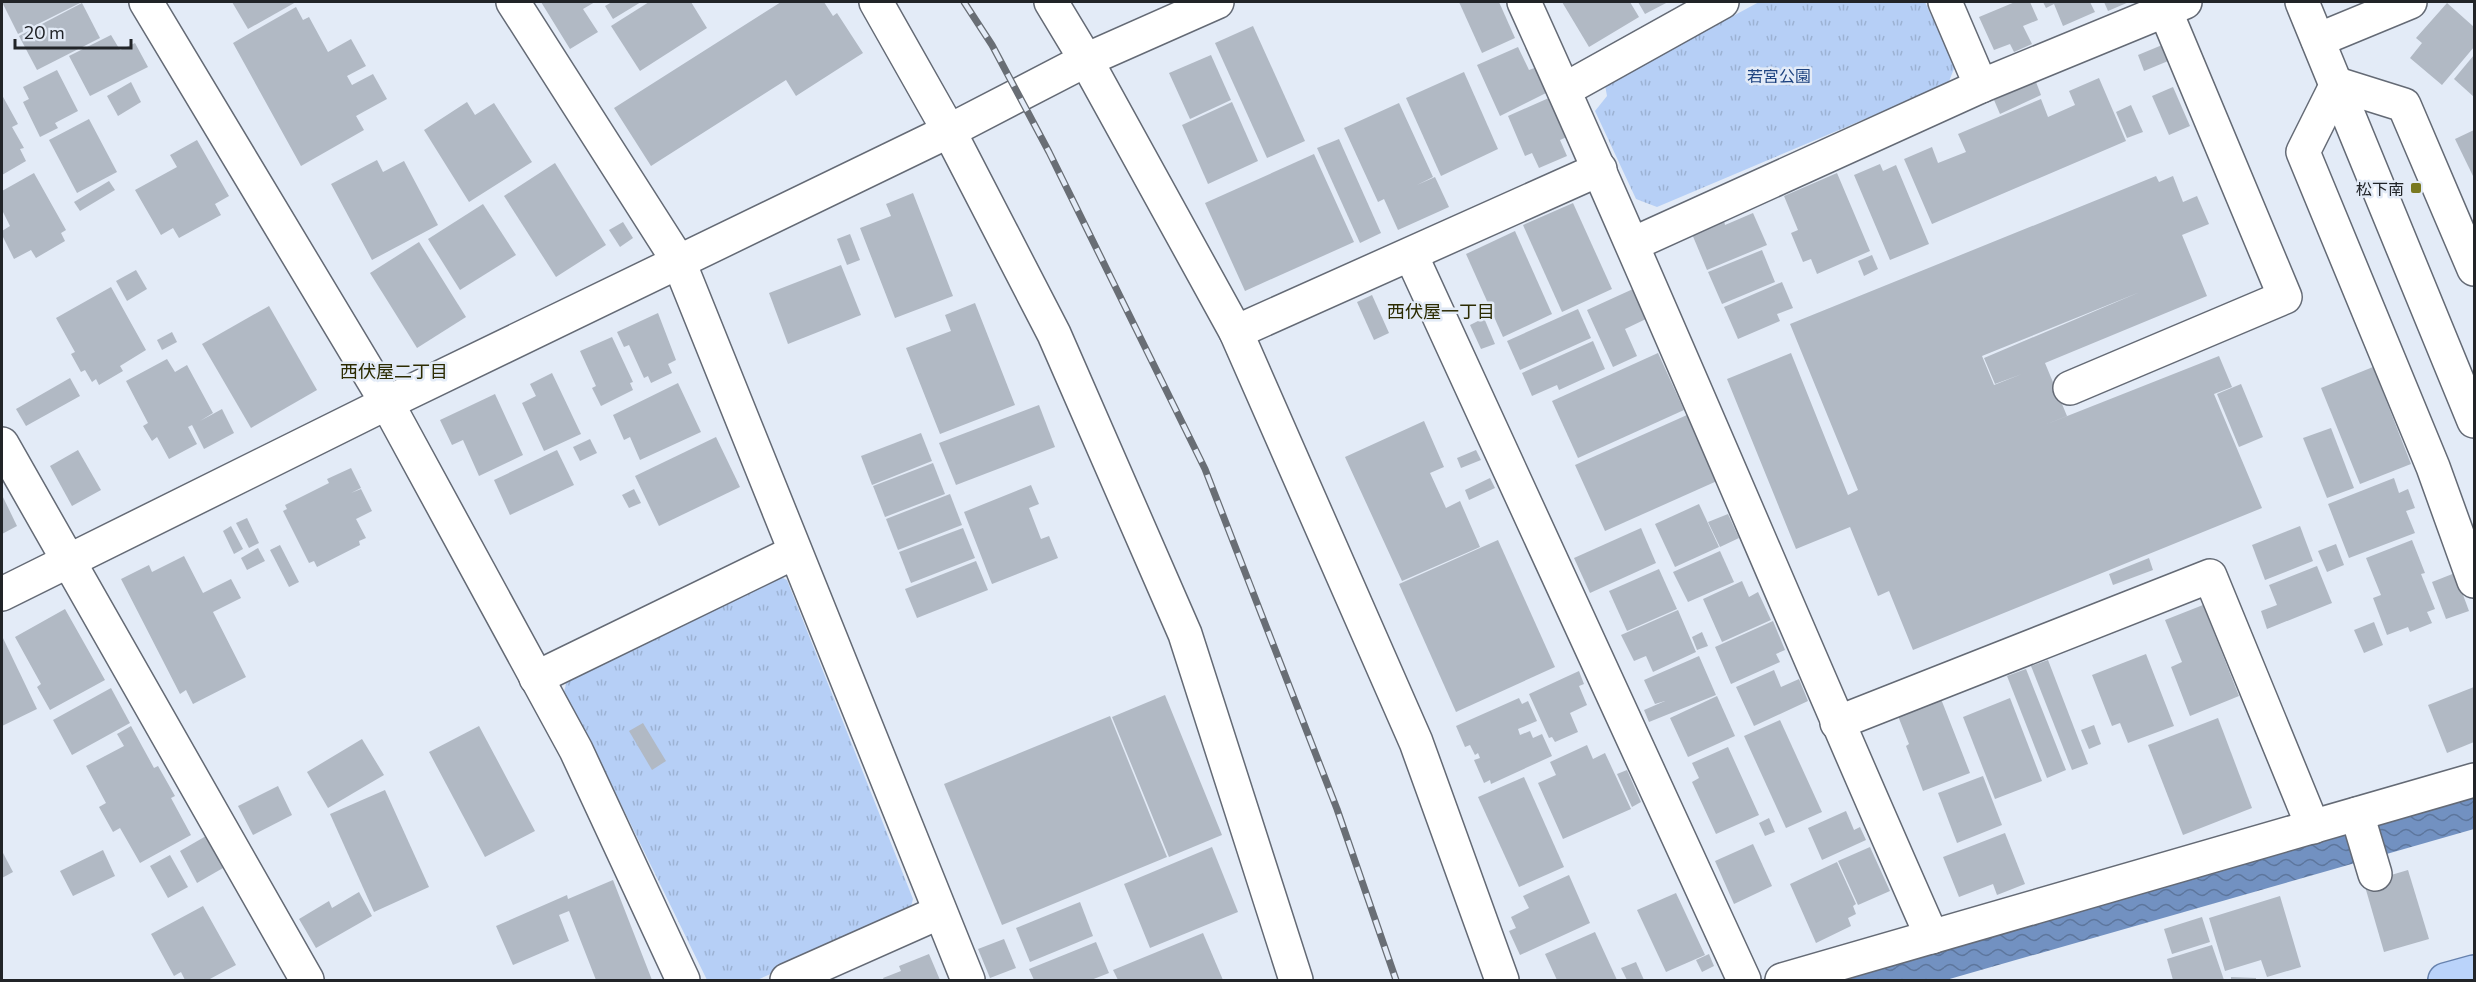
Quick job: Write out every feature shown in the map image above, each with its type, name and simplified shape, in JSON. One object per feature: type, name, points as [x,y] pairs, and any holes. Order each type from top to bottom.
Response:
[{"type":"main road","points":[[2445,981],[2475,972]]},
{"type":"street","points":[[146,2],[387,403],[576,750],[683,981]]},
{"type":"street","points":[[513,2],[679,262],[969,981]]},
{"type":"street","points":[[876,2],[949,131],[1054,334],[1185,634],[1296,981]]},
{"type":"street","points":[[1051,2],[1086,60],[1236,332],[1416,742],[1502,981]]},
{"type":"street","points":[[2,594],[387,403],[949,131],[1086,60],[1217,2]]},
{"type":"street","points":[[1524,2],[1633,244],[1837,723],[1932,937]]},
{"type":"street","points":[[1564,90],[1722,2]]},
{"type":"street","points":[[1946,2],[1981,86]]},
{"type":"street","points":[[2302,2],[2475,421]]},
{"type":"street","points":[[2318,40],[2410,2]]},
{"type":"street","points":[[1633,244],[1981,86],[2175,6],[2285,297],[2070,388]]},
{"type":"street","points":[[2337,84],[2404,105],[2475,269]]},
{"type":"street","points":[[2337,84],[2303,152],[2433,467],[2475,581]]},
{"type":"street","points":[[1236,332],[1600,169]]},
{"type":"street","points":[[1412,255],[1744,981]]},
{"type":"street","points":[[2,444],[307,981]]},
{"type":"street","points":[[536,678],[795,552]]},
{"type":"street","points":[[1837,723],[2210,576],[2313,827]]},
{"type":"street","points":[[1782,981],[2313,827],[2359,819],[2475,780]]},
{"type":"street","points":[[2359,819],[2373,868]]},
{"type":"street","points":[[787,981],[940,912]]},
{"type":"green space","name":"若宮公園","points":[[1759,2],[1925,2],[1955,66],[1948,84],[1657,207],[1636,199],[1595,111],[1607,96],[1605,85]]},
{"type":"green space","points":[[775,574],[787,580],[913,899],[909,914],[757,980],[707,980],[590,741],[563,696],[568,676]]},
{"type":"water","points":[[2474,795],[2474,829],[1946,980],[1839,980]]},
{"type":"building","points":[[2,2],[79,2],[80,3],[18,34]]},
{"type":"building","points":[[232,2],[296,2],[248,29]]},
{"type":"building","points":[[541,2],[595,2],[583,9],[598,32],[570,49]]},
{"type":"building","points":[[612,2],[641,2],[613,19],[605,6]]},
{"type":"building","points":[[649,2],[691,2],[707,28],[640,71],[611,26]]},
{"type":"building","points":[[781,2],[824,2],[833,16],[837,13],[863,53],[796,96],[786,80],[651,166],[614,108]]},
{"type":"building","points":[[1459,2],[1499,2],[1515,38],[1482,53]]},
{"type":"building","points":[[1562,2],[1630,2],[1639,17],[1589,47]]},
{"type":"building","points":[[1638,2],[1668,2],[1645,14]]},
{"type":"building","points":[[2015,2],[2030,2],[2038,20],[2023,26],[2032,44],[2014,52],[2010,44],[1994,50],[1979,17]]},
{"type":"building","points":[[2043,2],[2090,2],[2095,12],[2063,26],[2054,4],[2046,8]]},
{"type":"building","points":[[2104,2],[2129,2],[2108,11]]},
{"type":"building","points":[[82,3],[100,38],[37,70],[19,36]]},
{"type":"building","points":[[2447,3],[2474,27],[2474,47],[2442,85],[2410,58],[2422,43],[2416,38]]},
{"type":"building","points":[[296,7],[303,20],[309,17],[328,52],[351,39],[366,66],[347,76],[352,85],[373,74],[387,99],[356,116],[364,130],[301,166],[233,43]]},
{"type":"building","points":[[1253,26],[1305,141],[1267,158],[1215,43]]},
{"type":"building","points":[[111,35],[120,50],[135,43],[148,67],[90,96],[69,56]]},
{"type":"building","points":[[2167,43],[2173,59],[2144,71],[2138,55]]},
{"type":"building","points":[[1518,47],[1529,70],[1537,67],[1548,92],[1500,116],[1477,65]]},
{"type":"building","points":[[1211,55],[1231,100],[1190,119],[1169,73]]},
{"type":"building","points":[[2474,55],[2474,97],[2454,79]]},
{"type":"building","points":[[57,70],[78,111],[55,123],[58,128],[40,137],[23,102],[29,99],[23,87]]},
{"type":"building","points":[[1464,72],[1498,149],[1441,176],[1406,98]]},
{"type":"building","points":[[2099,78],[2126,141],[1932,224],[1904,159],[1932,147],[1938,163],[1966,152],[1958,134],[2041,99],[2048,117],[2075,105],[2069,91]]},
{"type":"building","points":[[131,82],[141,102],[118,116],[107,96]]},
{"type":"building","points":[[2036,82],[2041,95],[2000,114],[1994,100]]},
{"type":"building","points":[[2173,87],[2190,126],[2169,135],[2152,96]]},
{"type":"building","points":[[2,95],[18,124],[12,127],[24,148],[20,149],[26,161],[2,175]]},
{"type":"building","points":[[1551,97],[1569,136],[1560,140],[1567,156],[1539,168],[1532,153],[1525,156],[1508,116]]},
{"type":"building","points":[[467,102],[475,115],[494,103],[532,162],[469,202],[424,130]]},
{"type":"building","points":[[1232,102],[1258,161],[1208,184],[1182,125]]},
{"type":"building","points":[[1399,103],[1433,177],[1417,185],[1435,177],[1449,207],[1398,230],[1384,199],[1378,202],[1344,128]]},
{"type":"building","points":[[2131,105],[2143,132],[2127,138],[2116,112]]},
{"type":"building","points":[[89,119],[117,172],[77,193],[49,140]]},
{"type":"building","points":[[2474,130],[2474,175],[2473,176],[2455,139]]},
{"type":"building","points":[[1339,139],[1381,233],[1360,243],[1317,148]]},
{"type":"building","points":[[197,140],[229,196],[215,204],[221,215],[179,238],[173,228],[161,235],[135,190],[177,167],[170,155]]},
{"type":"building","points":[[1314,154],[1354,242],[1245,291],[1205,203]]},
{"type":"building","points":[[377,160],[383,172],[404,161],[438,225],[372,260],[331,184]]},
{"type":"building","points":[[555,163],[606,245],[556,277],[504,196]]},
{"type":"building","points":[[1880,164],[1883,171],[1896,165],[1929,244],[1890,260],[1854,175]]},
{"type":"building","points":[[34,173],[66,230],[61,233],[65,241],[36,258],[31,250],[14,259],[2,235],[2,231],[10,226],[2,210],[2,191]]},
{"type":"building","points":[[1837,173],[1870,251],[1817,274],[1811,259],[1803,262],[1791,233],[1798,230],[1784,196]]},
{"type":"building","points":[[2156,176],[2159,182],[2173,176],[2183,202],[2197,196],[2209,224],[2182,235],[2207,296],[2045,363],[2067,416],[2042,426],[2219,356],[2232,387],[2214,394],[2262,508],[1913,650],[1889,591],[1878,596],[1850,527],[1796,549],[1727,379],[1791,353],[1848,495],[1858,490],[1790,324]],"holes":[[[2140,292],[1984,358],[1995,384],[2022,374],[1994,385],[1982,356]]]},
{"type":"building","points":[[109,181],[115,190],[80,211],[74,202]]},
{"type":"building","points":[[913,193],[953,296],[895,318],[860,228],[891,216],[886,204]]},
{"type":"building","points":[[1573,203],[1612,289],[1562,312],[1523,225]]},
{"type":"building","points":[[483,204],[516,255],[460,290],[428,239]]},
{"type":"building","points":[[1753,213],[1767,245],[1707,270],[1692,234],[1724,220],[1725,225]]},
{"type":"building","points":[[623,222],[633,238],[620,247],[609,230]]},
{"type":"building","points":[[1515,231],[1552,314],[1503,337],[1466,254]]},
{"type":"building","points":[[850,234],[860,260],[847,265],[837,239]]},
{"type":"building","points":[[419,242],[466,317],[417,348],[370,273]]},
{"type":"building","points":[[1762,250],[1775,282],[1722,304],[1708,272]]},
{"type":"building","points":[[1872,255],[1878,269],[1864,276],[1858,261]]},
{"type":"building","points":[[841,265],[861,315],[788,344],[769,293]]},
{"type":"building","points":[[136,270],[147,289],[127,301],[116,281]]},
{"type":"building","points":[[1782,282],[1793,308],[1777,314],[1780,321],[1738,339],[1724,307]]},
{"type":"building","points":[[111,287],[146,350],[120,366],[123,371],[99,385],[96,379],[92,382],[85,370],[81,372],[71,354],[75,352],[56,318]]},
{"type":"building","points":[[1633,289],[1646,319],[1625,329],[1637,356],[1613,367],[1587,310]]},
{"type":"building","points":[[1372,295],[1389,333],[1374,340],[1357,302]]},
{"type":"building","points":[[975,303],[1015,405],[940,434],[906,348],[951,331],[945,315]]},
{"type":"building","points":[[269,306],[317,390],[251,428],[202,344]]},
{"type":"building","points":[[1578,309],[1591,338],[1520,370],[1507,341]]},
{"type":"building","points":[[658,313],[676,360],[668,364],[672,373],[651,383],[648,376],[644,378],[629,345],[624,347],[617,332]]},
{"type":"building","points":[[1484,318],[1495,344],[1481,349],[1470,325]]},
{"type":"building","points":[[172,332],[177,342],[162,350],[157,340]]},
{"type":"building","points":[[612,337],[633,382],[630,383],[633,390],[601,406],[592,388],[596,386],[580,351]]},
{"type":"building","points":[[1593,341],[1605,369],[1559,390],[1557,385],[1532,396],[1522,373]]},
{"type":"building","points":[[1658,353],[1684,410],[1578,458],[1552,401]]},
{"type":"building","points":[[167,359],[175,372],[187,365],[213,413],[200,421],[222,409],[234,433],[204,449],[192,425],[188,427],[197,444],[169,459],[157,437],[152,441],[143,426],[148,423],[126,381]]},
{"type":"building","points":[[2373,367],[2411,464],[2360,484],[2321,388]]},
{"type":"building","points":[[552,373],[581,434],[544,451],[522,403],[536,396],[530,384]]},
{"type":"building","points":[[70,378],[80,396],[26,426],[16,409]]},
{"type":"building","points":[[678,383],[701,432],[640,460],[630,437],[624,440],[613,415]]},
{"type":"building","points":[[2241,384],[2263,437],[2239,447],[2217,394]]},
{"type":"building","points":[[495,394],[523,455],[479,476],[463,440],[452,445],[440,420]]},
{"type":"building","points":[[1039,405],[1055,447],[956,485],[939,443]]},
{"type":"building","points":[[1687,415],[1717,481],[1605,531],[1575,465]]},
{"type":"building","points":[[1424,421],[1444,467],[1430,473],[1446,508],[1460,501],[1480,547],[1402,581],[1345,457]]},
{"type":"building","points":[[2331,428],[2354,488],[2327,498],[2303,438]]},
{"type":"building","points":[[921,433],[932,461],[872,485],[861,456]]},
{"type":"building","points":[[716,437],[740,487],[659,526],[635,476]]},
{"type":"building","points":[[590,439],[597,453],[580,461],[573,447]]},
{"type":"building","points":[[78,450],[101,490],[72,506],[50,466]]},
{"type":"building","points":[[557,450],[574,485],[510,515],[494,480]]},
{"type":"building","points":[[1476,450],[1481,460],[1461,468],[1457,458]]},
{"type":"building","points":[[933,463],[945,494],[885,517],[873,486]]},
{"type":"building","points":[[351,468],[361,488],[351,493],[361,489],[372,511],[356,519],[366,538],[359,541],[360,545],[317,567],[314,561],[309,563],[283,511],[287,509],[285,505],[329,483],[327,479]]},
{"type":"building","points":[[1490,478],[1495,488],[1469,500],[1465,490]]},
{"type":"building","points":[[2394,478],[2399,493],[2408,489],[2415,508],[2406,511],[2415,533],[2349,558],[2328,504]]},
{"type":"building","points":[[1031,485],[1039,504],[1029,508],[1041,539],[1049,536],[1058,558],[992,584],[964,512]]},
{"type":"building","points":[[634,489],[641,503],[629,508],[622,495]]},
{"type":"building","points":[[950,494],[962,525],[898,550],[886,519]]},
{"type":"building","points":[[2,495],[17,526],[2,534]]},
{"type":"building","points":[[1699,504],[1719,547],[1675,567],[1655,524]]},
{"type":"building","points":[[1728,514],[1739,538],[1720,547],[1708,522]]},
{"type":"building","points":[[247,518],[259,543],[249,548],[236,523]]},
{"type":"building","points":[[231,526],[243,549],[234,554],[223,531]]},
{"type":"building","points":[[2300,526],[2313,561],[2265,580],[2252,545]]},
{"type":"building","points":[[963,528],[975,558],[911,583],[899,552]]},
{"type":"building","points":[[1641,528],[1656,563],[1590,593],[1574,558]]},
{"type":"building","points":[[1498,540],[1555,667],[1456,712],[1399,584]]},
{"type":"building","points":[[2412,540],[2425,573],[2421,574],[2435,609],[2427,612],[2432,623],[2410,632],[2408,627],[2387,635],[2373,598],[2381,595],[2366,558]]},
{"type":"building","points":[[2336,544],[2344,565],[2327,572],[2318,551]]},
{"type":"building","points":[[280,545],[299,582],[289,587],[270,550]]},
{"type":"building","points":[[258,548],[265,561],[247,570],[241,558]]},
{"type":"building","points":[[1720,551],[1734,582],[1688,602],[1673,572]]},
{"type":"building","points":[[184,556],[203,593],[231,579],[241,598],[213,612],[246,677],[193,704],[186,690],[180,694],[121,579],[149,565],[152,572]]},
{"type":"building","points":[[2149,558],[2153,570],[2113,585],[2109,574]]},
{"type":"building","points":[[976,561],[988,590],[917,618],[905,589]]},
{"type":"building","points":[[2317,566],[2332,603],[2267,629],[2261,611],[2277,605],[2269,585]]},
{"type":"building","points":[[1659,569],[1677,609],[1627,631],[1609,591]]},
{"type":"building","points":[[2455,573],[2469,611],[2446,619],[2432,582]]},
{"type":"building","points":[[1742,581],[1749,597],[1758,592],[1771,620],[1722,642],[1703,599]]},
{"type":"building","points":[[2203,605],[2239,696],[2190,716],[2171,667],[2182,662],[2165,620]]},
{"type":"building","points":[[65,609],[105,680],[50,710],[37,687],[41,684],[15,637]]},
{"type":"building","points":[[1678,610],[1696,652],[1653,672],[1646,656],[1634,661],[1621,635]]},
{"type":"building","points":[[1773,621],[1785,650],[1776,654],[1780,662],[1731,684],[1715,647]]},
{"type":"building","points":[[2374,622],[2383,645],[2364,653],[2354,630]]},
{"type":"building","points":[[1702,632],[1708,646],[1697,650],[1692,637]]},
{"type":"building","points":[[2,636],[37,709],[2,726]]},
{"type":"building","points":[[2146,654],[2174,726],[2128,743],[2120,723],[2112,726],[2092,675]]},
{"type":"building","points":[[1699,656],[1716,695],[1649,722],[1644,710],[1665,701],[1655,704],[1644,680]]},
{"type":"building","points":[[2048,660],[2088,764],[2072,770],[2031,666]]},
{"type":"building","points":[[2026,669],[2066,770],[2047,778],[2007,676]]},
{"type":"building","points":[[1774,670],[1781,687],[1799,679],[1808,701],[1754,726],[1736,687]]},
{"type":"building","points":[[1579,671],[1584,684],[1579,686],[1587,705],[1570,713],[1578,732],[1555,742],[1552,737],[1549,738],[1529,694]]},
{"type":"building","points":[[2474,687],[2474,742],[2447,753],[2428,705]]},
{"type":"building","points":[[111,688],[130,723],[72,755],[53,720]]},
{"type":"building","points":[[1165,695],[1222,835],[1169,857],[1112,717]]},
{"type":"building","points":[[1717,696],[1735,736],[1688,757],[1670,718]]},
{"type":"building","points":[[1519,698],[1522,704],[1528,701],[1537,721],[1518,729],[1520,735],[1530,731],[1533,738],[1542,734],[1552,756],[1491,784],[1490,780],[1484,783],[1474,760],[1480,758],[1478,753],[1475,755],[1470,745],[1465,747],[1456,726]]},
{"type":"building","points":[[2010,698],[2042,781],[1995,799],[1963,717]]},
{"type":"building","points":[[1941,699],[1970,773],[1923,791],[1906,746],[1909,744],[1898,716]]},
{"type":"building","points":[[1110,716],[1167,857],[1002,925],[944,784]]},
{"type":"building","points":[[2218,718],[2252,808],[2183,835],[2148,745]]},
{"type":"building","points":[[1780,720],[1822,812],[1786,828],[1744,736]]},
{"type":"building","points":[[643,723],[666,761],[652,770],[629,731]]},
{"type":"building","points":[[2094,725],[2101,744],[2089,749],[2081,730]]},
{"type":"building","points":[[131,726],[154,768],[158,766],[175,796],[171,798],[191,835],[140,863],[120,828],[113,832],[99,807],[106,803],[86,766],[124,746],[117,734]]},
{"type":"building","points":[[479,726],[535,831],[485,857],[429,752]]},
{"type":"building","points":[[362,739],[384,775],[328,808],[307,772]]},
{"type":"building","points":[[1587,745],[1593,759],[1605,753],[1631,809],[1563,839],[1538,783],[1556,775],[1550,762]]},
{"type":"building","points":[[1728,747],[1759,815],[1716,834],[1692,782],[1699,778],[1692,763]]},
{"type":"building","points":[[1627,770],[1641,802],[1632,807],[1617,774]]},
{"type":"building","points":[[1983,776],[2002,825],[1957,843],[1938,793]]},
{"type":"building","points":[[1524,777],[1564,867],[1519,887],[1478,797]]},
{"type":"building","points":[[278,786],[292,815],[253,835],[238,806]]},
{"type":"building","points":[[385,790],[429,887],[374,912],[330,814]]},
{"type":"building","points":[[1846,811],[1854,830],[1860,827],[1866,840],[1822,860],[1808,828]]},
{"type":"building","points":[[1769,818],[1775,832],[1765,836],[1759,823]]},
{"type":"building","points":[[2005,833],[2025,884],[1997,895],[1993,884],[1959,897],[1943,857]]},
{"type":"building","points":[[206,836],[223,868],[197,883],[180,851]]},
{"type":"building","points":[[1753,844],[1772,886],[1734,904],[1715,861]]},
{"type":"building","points":[[1212,847],[1238,912],[1150,948],[1124,884]]},
{"type":"building","points":[[1870,847],[1890,891],[1858,905],[1838,861]]},
{"type":"building","points":[[103,850],[115,876],[73,896],[60,871]]},
{"type":"building","points":[[2,851],[13,872],[2,878]]},
{"type":"building","points":[[170,855],[188,887],[168,898],[150,866]]},
{"type":"building","points":[[1837,862],[1856,904],[1853,906],[1856,914],[1848,918],[1851,926],[1816,943],[1790,884]]},
{"type":"building","points":[[2408,870],[2429,939],[2384,952],[2364,883]]},
{"type":"building","points":[[1569,875],[1590,923],[1520,955],[1509,931],[1516,928],[1511,917],[1529,908],[1523,896]]},
{"type":"building","points":[[613,880],[652,980],[596,980],[569,911],[559,915],[569,941],[513,965],[496,926],[567,895],[568,899]]},
{"type":"building","points":[[359,892],[372,916],[316,948],[299,919],[329,901],[332,908]]},
{"type":"building","points":[[1676,893],[1705,955],[1666,972],[1637,910]]},
{"type":"building","points":[[2280,896],[2301,967],[2267,977],[2261,960],[2225,971],[2209,918]]},
{"type":"building","points":[[1080,902],[1093,936],[1030,962],[1016,928]]},
{"type":"building","points":[[203,906],[236,965],[208,980],[185,980],[181,972],[174,976],[151,934]]},
{"type":"building","points":[[2202,917],[2210,942],[2172,954],[2164,929]]},
{"type":"building","points":[[1595,932],[1617,980],[1557,980],[1545,954]]},
{"type":"building","points":[[1203,933],[1223,980],[1118,980],[1113,970]]},
{"type":"building","points":[[1004,939],[1016,968],[990,978],[978,949]]},
{"type":"building","points":[[1096,942],[1109,973],[1091,980],[1034,980],[1029,969]]},
{"type":"building","points":[[2212,945],[2224,980],[2173,980],[2167,959]]},
{"type":"building","points":[[929,954],[940,980],[884,980],[883,978],[901,971],[899,966]]},
{"type":"building","points":[[1709,954],[1714,966],[1702,972],[1696,960]]},
{"type":"building","points":[[1636,962],[1644,980],[1627,980],[1621,968]]},
{"type":"building","points":[[2231,977],[2256,978],[2256,980],[2231,980]]},
{"type":"railway","points":[[964,2],[992,45],[1049,152],[1205,469],[1337,809],[1396,980]]},
{"type":"place","name":"松下南","points":[[2416,188]]},
{"type":"district","name":"西伏屋一丁目","points":[[1441,311]]},
{"type":"district","name":"西伏屋二丁目","points":[[394,371]]}]
